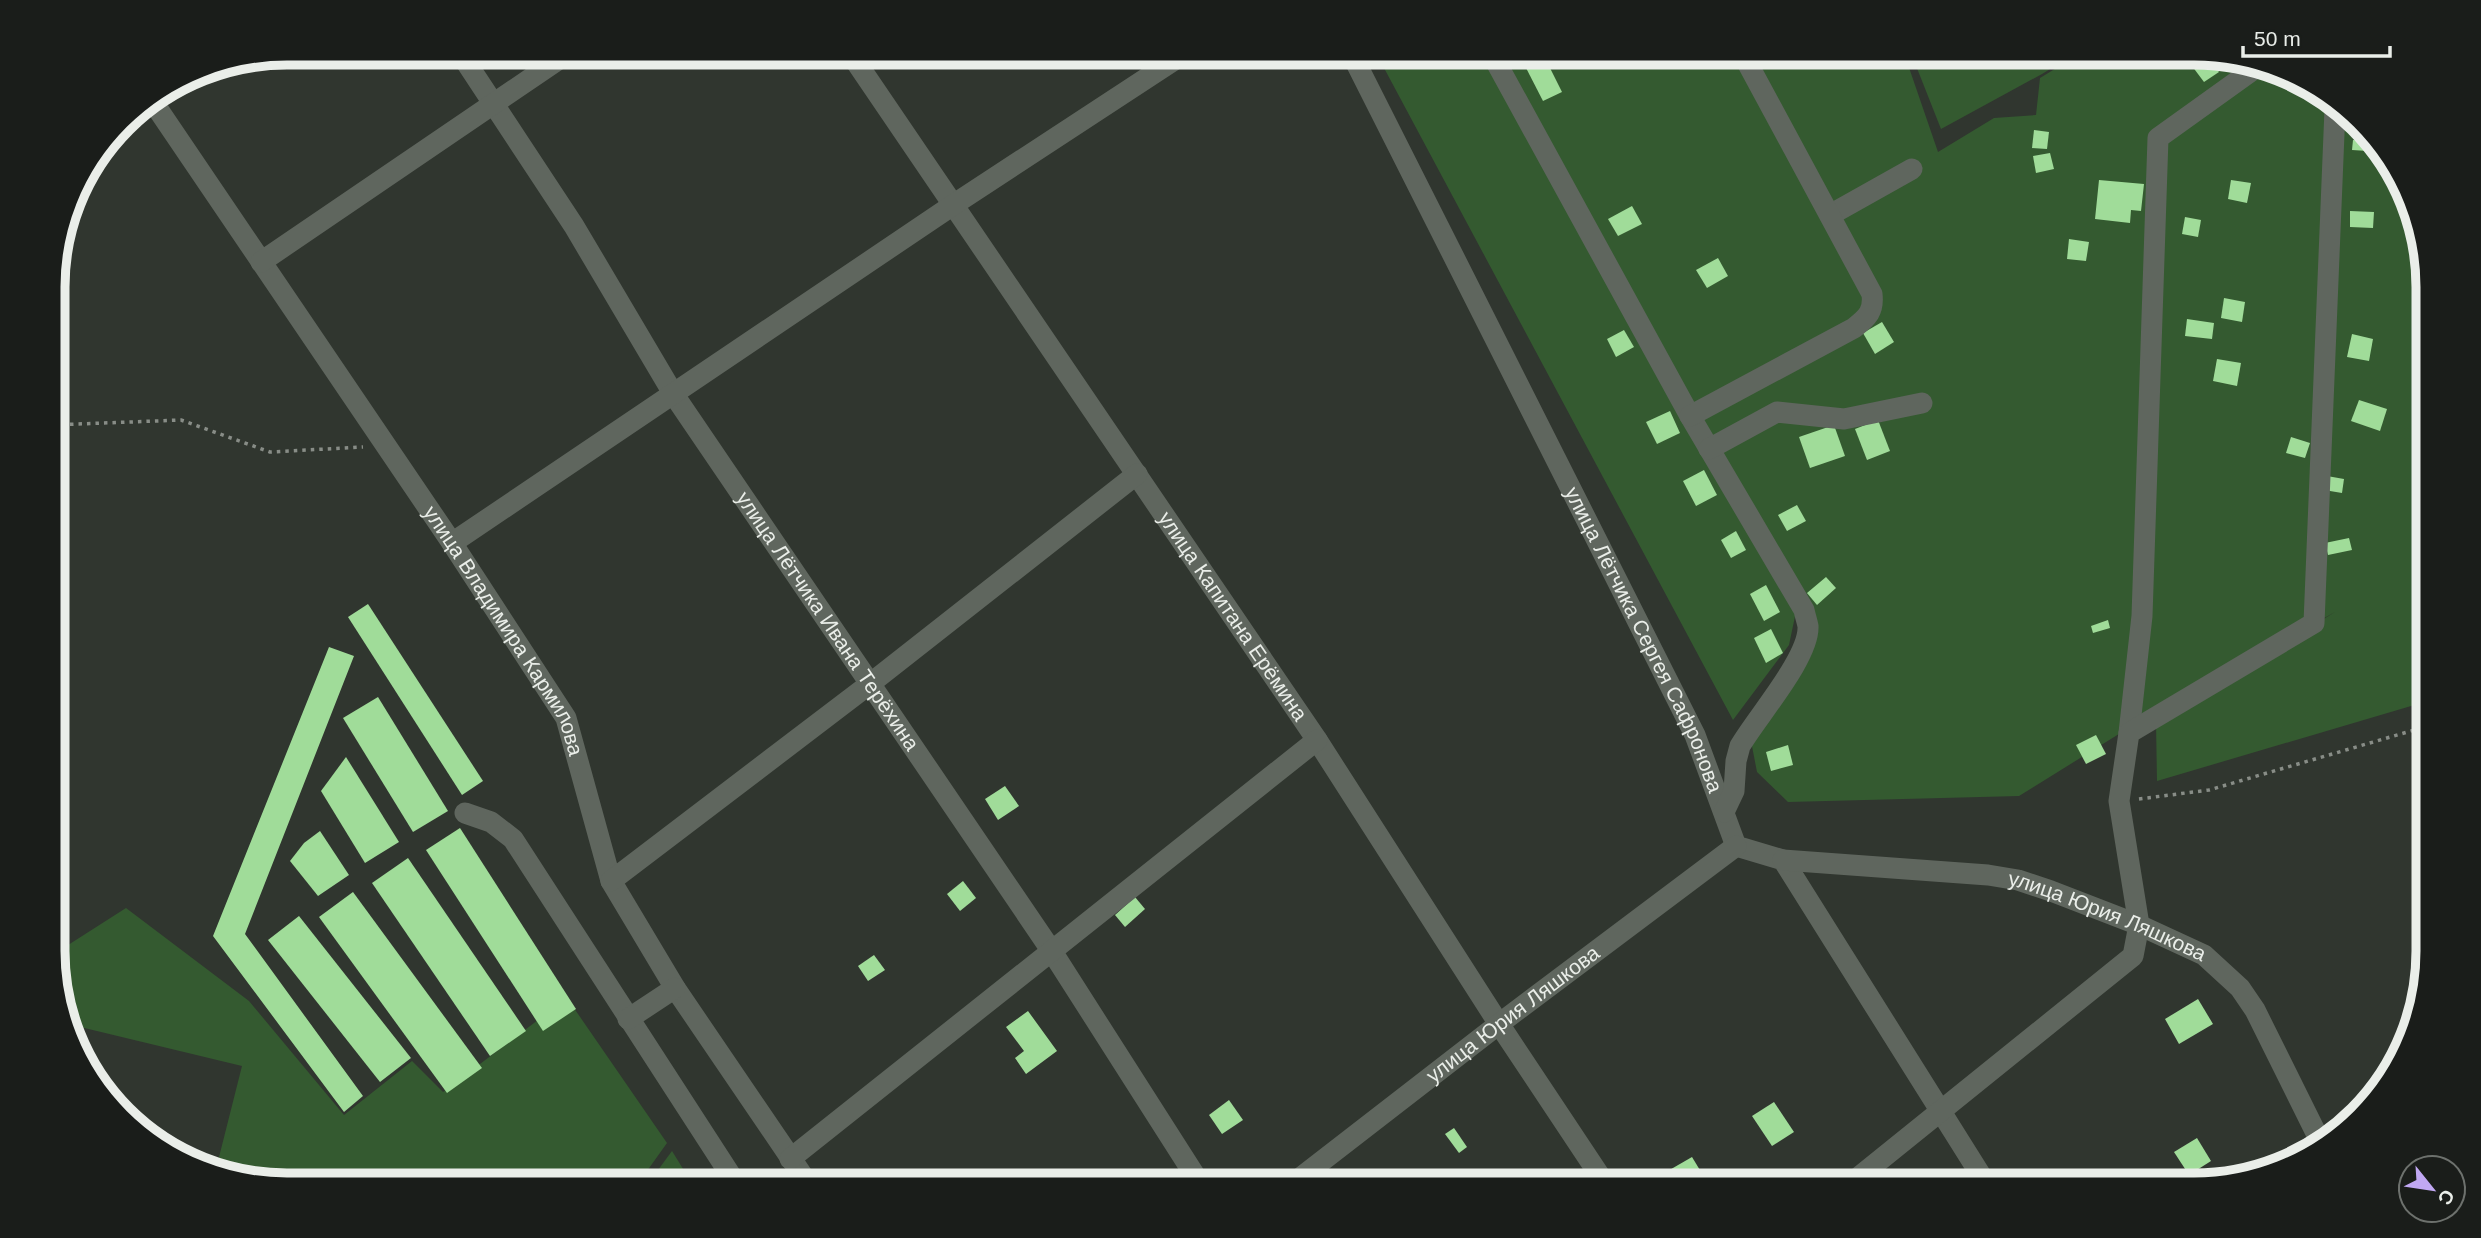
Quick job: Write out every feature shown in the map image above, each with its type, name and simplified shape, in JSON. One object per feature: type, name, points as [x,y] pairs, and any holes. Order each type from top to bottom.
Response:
[{"type":"street","name":"улица Лётчика Ивана Терёхина","points":[[469,65],[574,226],[674,395],[1051,950],[1193,1173]]},
{"type":"street","points":[[261,261],[549,65]]},
{"type":"street","name":"улица Капитана Ерёмина","points":[[859,65],[1317,740],[1598,1173]]},
{"type":"street","points":[[452,543],[1165,65]]},
{"type":"street","name":"улица Лётчика Сергея Сафронова","points":[[1358,65],[1695,735],[1737,846]]},
{"type":"street","points":[[1498,65],[1690,416],[1804,610],[1808,627],[1806,640],[1798,659],[1740,746],[1734,791],[1724,812]]},
{"type":"street","points":[[1690,416],[1854,327],[1869,317],[1874,305],[1872,293],[1749,65]]},
{"type":"street","points":[[1864,1173],[2133,956],[2139,925],[2119,801],[2142,616],[2158,138],[2250,72]]},
{"type":"street","name":"улица Владимира Кармилова","points":[[156,108],[452,543],[566,718],[611,881],[675,988],[800,1173]]},
{"type":"street","points":[[2129,733],[2314,623],[2335,115]]},
{"type":"street","points":[[1830,215],[1912,169]]},
{"type":"street","points":[[1709,449],[1777,412],[1844,419],[1922,403]]},
{"type":"street","points":[[611,881],[1137,474]]},
{"type":"street","points":[[790,1159],[1317,740]]},
{"type":"street","points":[[465,813],[491,822],[513,839],[729,1173]]},
{"type":"street","points":[[1737,846],[1783,860],[1980,1173]]},
{"type":"street","name":"улица Юрия Ляшкова","points":[[1307,1173],[1499,1024],[1737,846]]},
{"type":"street","name":"улица Юрия Ляшкова","points":[[1783,860],[1989,875],[2018,880],[2139,925],[2204,955],[2240,988],[2255,1010],[2318,1136]]},
{"type":"street","points":[[628,1019],[675,988]]},
{"type":"path","points":[[65,425],[181,420],[270,452],[386,446]]},
{"type":"path","points":[[2119,801],[2209,790],[2416,730]]},
{"type":"green space","points":[[1382,65],[1908,65],[1938,152],[1994,118],[2036,115],[2040,78],[2061,65],[2209,65],[2238,69],[2293,88],[2318,102],[2361,140],[2379,163],[2393,188],[2409,229],[2414,258],[2416,705],[2157,781],[2156,723],[2335,612],[2127,729],[2019,796],[1788,802],[1757,772],[1751,741],[1806,638],[1798,602],[1789,645],[1733,720]]},
{"type":"green space","points":[[1916,65],[2057,65],[2042,74],[1941,129]]},
{"type":"green space","points":[[126,908],[249,1001],[344,1115],[412,1061],[443,1092],[567,998],[667,1143],[646,1173],[272,1173],[218,1162],[242,1066],[79,1027],[72,1009],[67,980],[65,947]]},
{"type":"green space","points":[[672,1151],[686,1173],[656,1173]]},
{"type":"building","points":[[1525,65],[1548,65],[1562,92],[1543,101]]},
{"type":"building","points":[[2191,65],[2215,66],[2219,72],[2204,82]]},
{"type":"building","points":[[2034,130],[2049,132],[2047,149],[2032,148]]},
{"type":"building","points":[[2353,140],[2361,140],[2370,151],[2352,150]]},
{"type":"building","points":[[2050,153],[2054,169],[2036,173],[2033,156]]},
{"type":"building","points":[[2099,180],[2144,184],[2141,211],[2131,210],[2130,223],[2095,219]]},
{"type":"building","points":[[2231,180],[2251,183],[2247,203],[2228,199]]},
{"type":"building","points":[[1632,206],[1642,224],[1618,236],[1608,219]]},
{"type":"building","points":[[2350,211],[2374,212],[2373,228],[2350,227]]},
{"type":"building","points":[[2185,217],[2201,220],[2198,237],[2182,234]]},
{"type":"building","points":[[2069,239],[2089,242],[2086,261],[2067,259]]},
{"type":"building","points":[[1718,258],[1728,276],[1707,288],[1696,270]]},
{"type":"building","points":[[2224,298],[2245,302],[2242,322],[2221,318]]},
{"type":"building","points":[[2187,319],[2214,323],[2212,339],[2185,336]]},
{"type":"building","points":[[1882,322],[1894,342],[1875,354],[1863,333]]},
{"type":"building","points":[[1624,330],[1634,347],[1616,357],[1607,339]]},
{"type":"building","points":[[2352,334],[2373,339],[2369,361],[2347,357]]},
{"type":"building","points":[[2217,359],[2241,363],[2237,386],[2213,381]]},
{"type":"building","points":[[2359,400],[2387,409],[2380,431],[2351,421]]},
{"type":"building","points":[[1670,411],[1680,433],[1657,444],[1646,422]]},
{"type":"building","points":[[1878,420],[1890,451],[1867,460],[1855,429]]},
{"type":"building","points":[[1834,425],[1845,456],[1810,468],[1799,437]]},
{"type":"building","points":[[2291,437],[2310,443],[2305,458],[2286,453]]},
{"type":"building","points":[[1704,470],[1717,495],[1696,506],[1683,481]]},
{"type":"building","points":[[2327,476],[2344,479],[2342,493],[2324,490]]},
{"type":"building","points":[[1797,505],[1806,521],[1787,531],[1778,515]]},
{"type":"building","points":[[1736,531],[1746,550],[1731,558],[1721,540]]},
{"type":"building","points":[[2349,538],[2352,550],[2328,555],[2325,543]]},
{"type":"building","points":[[1826,577],[1836,588],[1817,605],[1807,593]]},
{"type":"building","points":[[1766,585],[1780,612],[1764,621],[1750,594]]},
{"type":"building","points":[[368,604],[483,781],[462,795],[348,617]]},
{"type":"building","points":[[2108,620],[2110,628],[2093,633],[2091,626]]},
{"type":"building","points":[[1771,629],[1783,653],[1766,663],[1754,638]]},
{"type":"building","points":[[329,647],[354,656],[245,934],[363,1096],[344,1112],[213,936]]},
{"type":"building","points":[[378,697],[448,811],[413,832],[343,718]]},
{"type":"building","points":[[2096,735],[2106,754],[2086,764],[2076,745]]},
{"type":"building","points":[[1788,745],[1793,765],[1771,771],[1766,752]]},
{"type":"building","points":[[346,757],[399,842],[365,863],[321,791]]},
{"type":"building","points":[[1005,786],[1019,806],[998,820],[985,799]]},
{"type":"building","points":[[460,828],[576,1009],[543,1031],[426,850]]},
{"type":"building","points":[[320,831],[349,875],[318,896],[290,861],[304,843]]},
{"type":"building","points":[[408,858],[526,1031],[490,1056],[372,883]]},
{"type":"building","points":[[963,881],[976,898],[960,911],[947,894]]},
{"type":"building","points":[[353,892],[482,1068],[447,1093],[319,917]]},
{"type":"building","points":[[1135,897],[1145,909],[1125,927],[1115,915]]},
{"type":"building","points":[[299,916],[411,1058],[380,1082],[268,940]]},
{"type":"building","points":[[874,955],[885,970],[868,981],[858,966]]},
{"type":"building","points":[[2198,999],[2213,1024],[2179,1044],[2165,1019]]},
{"type":"building","points":[[1028,1011],[1057,1051],[1026,1074],[1015,1058],[1024,1051],[1006,1027]]},
{"type":"building","points":[[1229,1100],[1243,1120],[1222,1134],[1209,1115]]},
{"type":"building","points":[[1774,1102],[1794,1132],[1772,1146],[1752,1116]]},
{"type":"building","points":[[1454,1128],[1467,1147],[1459,1153],[1445,1134]]},
{"type":"building","points":[[2197,1138],[2211,1161],[2188,1173],[2174,1152]]},
{"type":"building","points":[[1692,1157],[1702,1173],[1664,1173]]}]
